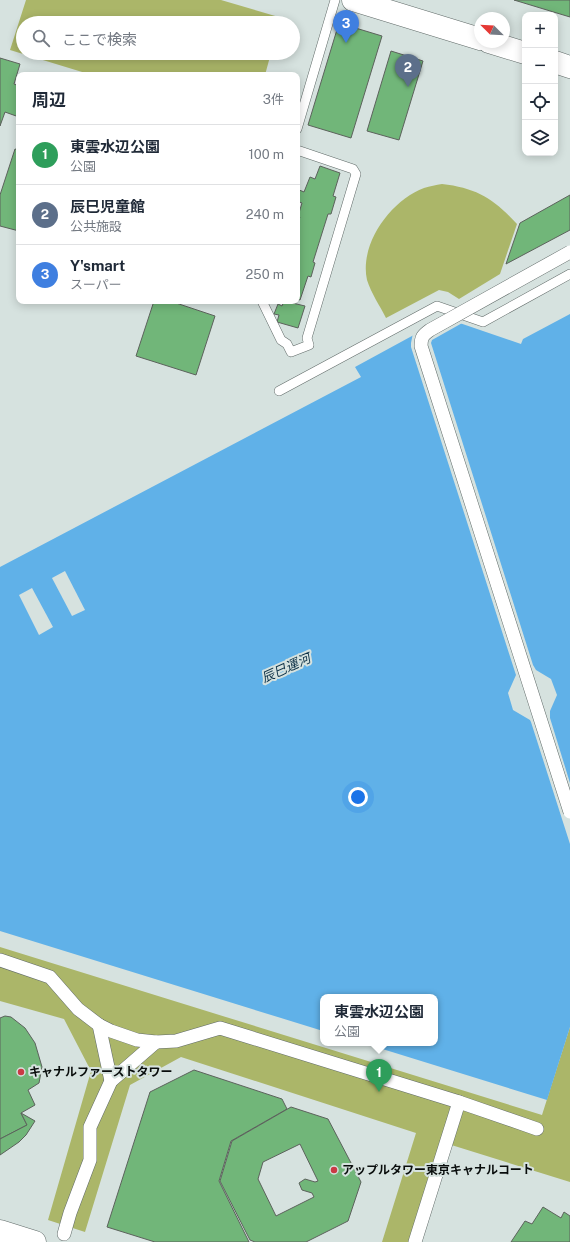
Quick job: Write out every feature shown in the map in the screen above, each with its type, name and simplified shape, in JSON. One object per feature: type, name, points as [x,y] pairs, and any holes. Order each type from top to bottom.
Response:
[{"type":"street","points":[[353,0],[474,37]]},
{"type":"street","points":[[509,48],[522,52]]},
{"type":"street","points":[[558,63],[570,67]]},
{"type":"street","points":[[570,252],[430,330],[423,335],[421,339],[421,346],[570,812]]},
{"type":"street","points":[[0,960],[50,977],[78,1009],[100,1025],[111,1031],[137,1040],[156,1042],[176,1041],[220,1028],[459,1102],[537,1129]]},
{"type":"street","points":[[100,1025],[111,1081]]},
{"type":"street","points":[[64,1234],[70,1213],[90,1160],[90,1127],[111,1081],[156,1042]]},
{"type":"street","points":[[415,1242],[459,1102]]},
{"type":"street","points":[[0,1231],[35,1242]]},
{"type":"lane","points":[[300,119],[336,0]]},
{"type":"lane","points":[[263,304],[281,340],[287,344],[291,352],[309,345],[307,338],[356,174],[353,169],[300,151]]},
{"type":"lane","points":[[279,391],[438,306],[483,322],[570,274]]},
{"type":"green space","points":[[26,0],[221,0],[275,16],[21,16]]},
{"type":"green space","points":[[16,31],[16,52],[10,50]]},
{"type":"green space","points":[[43,60],[269,60],[266,72],[82,72]]},
{"type":"green space","points":[[442,184],[465,188],[484,196],[509,215],[517,224],[500,274],[459,299],[448,292],[439,290],[386,318],[373,295],[367,280],[366,266],[368,252],[373,238],[389,213],[400,202],[424,188]]},
{"type":"green space","points":[[0,947],[542,1115],[570,1027],[570,1182],[445,1143],[415,1242],[382,1242],[416,1133],[181,1057],[130,1085],[85,1232],[48,1220],[91,1071],[64,1019],[0,1001]]},
{"type":"water","name":"辰巳運河","points":[[570,314],[570,1027],[547,1100],[373,1046],[438,1046],[438,994],[320,994],[320,1030],[0,931],[0,567],[361,377],[355,367],[445,318],[521,344],[523,339]]},
{"type":"pier","points":[[444,316],[464,322],[432,340],[431,343],[533,665],[536,670],[551,679],[557,695],[550,711],[550,718],[570,783],[570,844],[531,722],[513,710],[508,693],[516,675],[411,347],[413,333]]},
{"type":"pier","points":[[65,571],[85,610],[72,616],[52,578]]},
{"type":"pier","points":[[32,588],[53,627],[39,635],[19,595]]},
{"type":"building","points":[[514,0],[570,0],[570,17],[558,13],[558,12]]},
{"type":"building","points":[[339,23],[382,36],[351,138],[308,125]]},
{"type":"building","points":[[391,51],[423,61],[399,140],[367,131]]},
{"type":"building","points":[[0,58],[20,64],[18,72],[16,72],[14,84],[16,85],[16,116],[5,112],[0,126]]},
{"type":"building","points":[[16,149],[16,230],[0,226],[0,195]]},
{"type":"building","points":[[320,166],[340,173],[333,196],[336,197],[331,214],[328,214],[313,262],[315,263],[311,277],[308,276],[300,300],[300,210],[302,203],[300,202],[300,190],[304,192],[310,177],[315,179]]},
{"type":"building","points":[[570,195],[570,230],[506,264],[520,223]]},
{"type":"building","points":[[153,304],[179,304],[215,316],[196,375],[136,356]]},
{"type":"building","points":[[278,304],[282,306],[283,304],[297,304],[305,306],[298,328],[277,322],[279,315],[274,314]]},
{"type":"building","name":"キャナルファーストタワー","points":[[5,1016],[11,1017],[25,1028],[35,1043],[42,1067],[39,1083],[28,1090],[35,1105],[21,1113],[27,1125],[0,1139],[0,1018]]},
{"type":"building","points":[[194,1070],[282,1099],[287,1109],[231,1141],[219,1181],[249,1242],[155,1242],[107,1227],[150,1092]]},
{"type":"building","name":"アップルタワー東京キャナルコート","points":[[291,1107],[328,1119],[361,1182],[348,1221],[306,1242],[255,1242],[250,1240],[220,1181],[232,1141]],"holes":[[[300,1144],[318,1181],[315,1182],[305,1179],[299,1183],[302,1190],[312,1193],[314,1197],[276,1216],[258,1179],[263,1162]]]},
{"type":"building","points":[[21,1113],[35,1121],[26,1135],[19,1142],[0,1155],[0,1139],[27,1125]]},
{"type":"building","points":[[543,1207],[561,1218],[564,1212],[570,1216],[570,1242],[511,1242],[525,1221],[532,1224]]},
{"type":"place","name":"Y'smart","points":[[346,43]]},
{"type":"place","name":"辰巳児童館","points":[[408,87]]},
{"type":"place","name":"キャナルファーストタワー","points":[[21,1072]]},
{"type":"place","name":"東雲水辺公園","points":[[379,1092]]},
{"type":"place","name":"アップルタワー東京キャナルコート","points":[[334,1170]]}]
